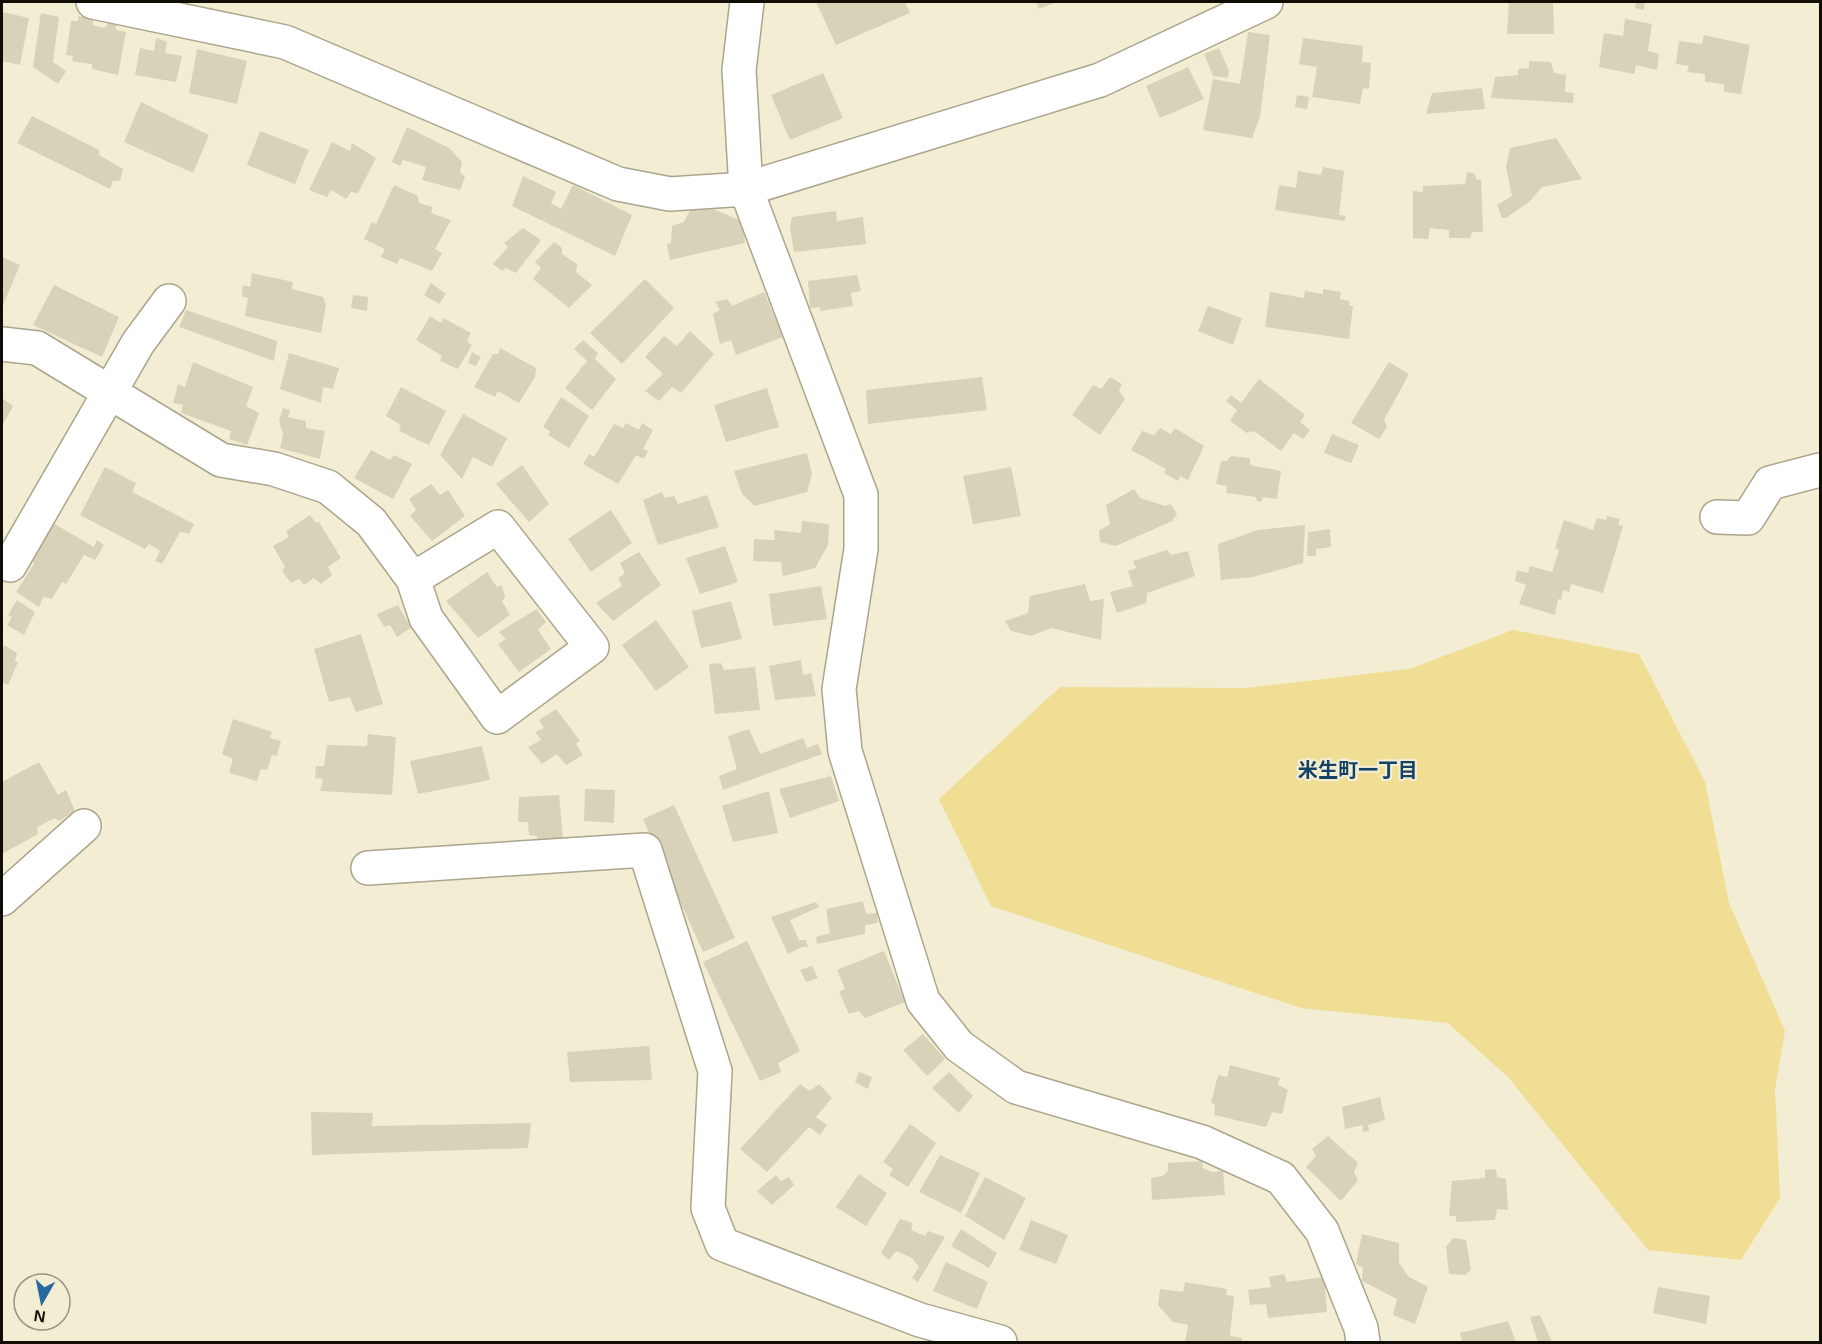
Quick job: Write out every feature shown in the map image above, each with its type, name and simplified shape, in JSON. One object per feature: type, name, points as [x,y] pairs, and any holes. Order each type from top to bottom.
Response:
[{"type":"street","points":[[93,2],[285,42],[618,184],[670,194],[746,189],[1100,80],[1266,2]]},
{"type":"street","points":[[747,2],[739,70],[746,189],[861,495],[861,549],[839,689],[845,751],[923,1001],[959,1046],[1016,1087],[1202,1142],[1281,1178],[1322,1231],[1361,1328],[1363,1342]]},
{"type":"street","points":[[9,565],[138,344],[169,301]]},
{"type":"street","points":[[2,344],[37,348],[221,460],[273,469],[328,487],[371,522],[413,579],[426,618],[497,717],[592,647],[498,527],[413,579]]},
{"type":"street","points":[[1717,517],[1748,518],[1770,483],[1821,470]]},
{"type":"street","points":[[2,899],[84,826]]},
{"type":"street","points":[[368,868],[645,850],[715,1071],[708,1208],[722,1244],[916,1331],[1000,1342]]},
{"type":"shaded area","points":[[1513,630],[1639,654],[1705,782],[1729,903],[1785,1031],[1775,1089],[1780,1198],[1741,1260],[1648,1250],[1508,1077],[1448,1023],[1301,1008],[991,906],[939,799],[1060,687],[1246,688],[1409,669]]},
{"type":"building","points":[[816,2],[905,2],[910,13],[836,45]]},
{"type":"building","points":[[1036,2],[1057,2],[1039,9]]},
{"type":"building","points":[[1509,2],[1553,2],[1554,34],[1507,34]]},
{"type":"building","points":[[1636,2],[1645,2],[1644,10],[1635,8]]},
{"type":"building","points":[[2,12],[29,18],[20,65],[2,61]]},
{"type":"building","points":[[41,13],[59,17],[53,62],[66,71],[58,84],[33,67]]},
{"type":"building","points":[[79,16],[93,19],[93,25],[104,28],[109,23],[116,24],[116,30],[126,32],[118,75],[92,69],[92,64],[72,61],[73,56],[66,55],[71,21],[78,21]]},
{"type":"building","points":[[1625,19],[1652,24],[1648,51],[1659,54],[1657,70],[1636,65],[1634,74],[1599,67],[1604,33],[1623,36]]},
{"type":"building","points":[[1248,32],[1270,35],[1260,117],[1252,138],[1203,130],[1213,79],[1240,84]]},
{"type":"building","points":[[1704,35],[1750,45],[1741,94],[1724,92],[1724,84],[1705,82],[1705,74],[1687,72],[1689,66],[1676,64],[1679,41],[1702,44]]},
{"type":"building","points":[[156,38],[167,42],[165,53],[182,56],[176,82],[135,75],[140,48],[154,51]]},
{"type":"building","points":[[1303,38],[1363,46],[1362,62],[1371,63],[1369,89],[1363,88],[1360,104],[1312,97],[1317,67],[1299,64]]},
{"type":"building","points":[[1219,48],[1229,71],[1228,78],[1213,76],[1204,54]]},
{"type":"building","points":[[197,49],[247,61],[237,104],[189,93]]},
{"type":"building","points":[[1529,61],[1551,62],[1554,73],[1566,75],[1565,92],[1574,93],[1573,103],[1491,98],[1495,77],[1518,75],[1518,69],[1529,68]]},
{"type":"building","points":[[1188,67],[1204,99],[1160,118],[1146,86]]},
{"type":"building","points":[[823,73],[843,118],[790,140],[771,95]]},
{"type":"building","points":[[1482,88],[1485,109],[1426,114],[1432,93]]},
{"type":"building","points":[[1297,95],[1309,97],[1307,109],[1295,107]]},
{"type":"building","points":[[141,102],[209,135],[193,173],[124,142]]},
{"type":"building","points":[[32,116],[99,150],[99,155],[123,169],[120,181],[113,181],[110,189],[17,143]]},
{"type":"building","points":[[407,127],[449,148],[462,162],[460,172],[465,177],[460,190],[422,180],[426,167],[403,160],[400,166],[392,162]]},
{"type":"building","points":[[260,131],[309,150],[295,184],[247,165]]},
{"type":"building","points":[[1556,138],[1582,179],[1542,187],[1529,202],[1506,218],[1502,218],[1497,205],[1512,196],[1506,167],[1510,148]]},
{"type":"building","points":[[332,142],[350,151],[352,143],[376,158],[358,193],[351,192],[346,199],[331,190],[327,197],[309,190]]},
{"type":"building","points":[[1323,167],[1344,171],[1339,215],[1346,216],[1344,221],[1275,210],[1279,185],[1296,188],[1298,171],[1321,175]]},
{"type":"building","points":[[1467,172],[1475,174],[1476,179],[1481,180],[1483,232],[1472,232],[1470,238],[1449,238],[1449,230],[1430,228],[1428,239],[1413,238],[1413,191],[1423,192],[1423,186],[1465,184]]},
{"type":"building","points":[[523,176],[556,192],[551,203],[561,209],[573,185],[632,215],[615,256],[512,206]]},
{"type":"building","points":[[394,185],[418,196],[419,203],[433,207],[431,213],[451,220],[435,249],[442,253],[432,271],[400,258],[397,264],[381,257],[385,249],[364,239],[372,222],[376,224]]},
{"type":"building","points":[[713,209],[742,221],[745,243],[670,260],[667,244],[671,243],[672,226],[684,222],[690,210]]},
{"type":"building","points":[[836,211],[837,221],[863,217],[866,244],[794,252],[790,227],[792,217]]},
{"type":"building","points":[[523,228],[541,240],[516,273],[506,268],[502,271],[493,264],[508,247],[504,243]]},
{"type":"building","points":[[554,242],[562,248],[562,254],[577,264],[576,272],[592,285],[569,308],[533,279],[541,268],[535,262]]},
{"type":"building","points":[[2,257],[20,265],[3,305],[2,304]]},
{"type":"building","points":[[252,273],[293,282],[292,289],[323,297],[326,305],[321,333],[245,316],[248,298],[242,296],[243,285],[250,287]]},
{"type":"building","points":[[857,275],[861,291],[851,293],[853,306],[820,311],[820,307],[810,308],[808,281]]},
{"type":"building","points":[[645,279],[674,308],[622,364],[590,333]]},
{"type":"building","points":[[431,283],[446,294],[439,304],[424,295]]},
{"type":"building","points":[[54,285],[119,317],[102,357],[33,325]]},
{"type":"building","points":[[1323,289],[1341,292],[1340,299],[1350,301],[1349,306],[1353,306],[1349,339],[1265,327],[1270,292],[1304,298],[1305,291],[1323,294]]},
{"type":"building","points":[[764,292],[783,337],[736,355],[731,340],[720,344],[713,314],[720,310],[715,302],[727,299],[732,306]]},
{"type":"building","points":[[353,295],[368,297],[367,311],[351,308]]},
{"type":"building","points":[[1208,306],[1242,318],[1233,345],[1198,331]]},
{"type":"building","points":[[186,310],[277,341],[274,361],[179,327]]},
{"type":"building","points":[[430,316],[441,323],[443,318],[471,333],[467,341],[472,345],[458,369],[440,361],[442,356],[416,340]]},
{"type":"building","points":[[690,331],[714,354],[681,393],[672,387],[659,401],[645,391],[663,374],[645,357],[664,336],[677,346]]},
{"type":"building","points":[[583,340],[598,353],[595,359],[616,379],[592,410],[565,388],[587,361],[574,349]]},
{"type":"building","points":[[500,348],[536,368],[535,377],[519,403],[498,391],[495,397],[474,387],[493,354],[498,354]]},
{"type":"building","points":[[472,352],[481,357],[476,366],[468,363]]},
{"type":"building","points":[[289,353],[339,368],[333,389],[323,387],[321,403],[280,389]]},
{"type":"building","points":[[193,362],[253,387],[246,406],[259,413],[247,445],[229,439],[231,431],[181,413],[183,405],[173,403],[178,384],[185,387]]},
{"type":"building","points":[[1389,362],[1409,374],[1384,420],[1387,427],[1379,439],[1351,423]]},
{"type":"building","points":[[982,377],[987,410],[868,424],[866,390]]},
{"type":"building","points":[[1110,377],[1122,384],[1119,391],[1125,399],[1100,435],[1072,415],[1093,385],[1101,389]]},
{"type":"building","points":[[1259,379],[1305,415],[1300,422],[1310,430],[1303,439],[1294,433],[1281,451],[1254,431],[1247,433],[1230,421],[1237,410],[1226,401],[1231,395],[1241,403]]},
{"type":"building","points":[[401,387],[446,411],[429,445],[399,431],[401,425],[386,416]]},
{"type":"building","points":[[767,388],[779,427],[726,442],[714,405]]},
{"type":"building","points":[[561,397],[589,416],[569,448],[548,435],[550,431],[543,427]]},
{"type":"building","points":[[2,398],[13,406],[2,426]]},
{"type":"building","points":[[283,408],[290,410],[288,417],[306,421],[306,428],[325,431],[320,459],[280,448],[283,434],[279,421]]},
{"type":"building","points":[[463,414],[507,438],[492,467],[473,457],[462,479],[440,455]]},
{"type":"building","points":[[626,423],[639,430],[642,423],[653,430],[643,449],[648,451],[644,459],[636,455],[618,484],[583,464],[589,454],[594,457],[614,424],[623,428]]},
{"type":"building","points":[[1160,428],[1171,434],[1175,428],[1204,446],[1188,480],[1180,476],[1178,481],[1164,473],[1166,469],[1131,450],[1142,431],[1154,435]]},
{"type":"building","points":[[1332,434],[1359,445],[1351,463],[1324,453]]},
{"type":"building","points":[[371,450],[390,460],[394,455],[412,464],[393,499],[354,478]]},
{"type":"building","points":[[807,453],[812,474],[807,492],[755,506],[742,494],[734,471]]},
{"type":"building","points":[[1231,456],[1250,458],[1250,465],[1281,471],[1277,499],[1263,497],[1261,502],[1257,501],[1256,497],[1226,493],[1227,486],[1216,484],[1221,461],[1227,461]]},
{"type":"building","points":[[522,465],[549,504],[529,522],[496,484]]},
{"type":"building","points":[[105,467],[136,483],[132,492],[194,524],[189,534],[180,532],[162,564],[155,561],[160,551],[149,544],[145,549],[80,515]]},
{"type":"building","points":[[1011,467],[1021,516],[973,524],[963,476]]},
{"type":"building","points":[[431,484],[440,495],[448,490],[465,516],[432,541],[410,516],[416,510],[409,499]]},
{"type":"building","points":[[1134,489],[1140,498],[1165,506],[1171,504],[1177,514],[1172,521],[1116,546],[1100,542],[1099,531],[1110,524],[1106,505]]},
{"type":"building","points":[[662,492],[665,498],[674,496],[678,504],[707,495],[719,527],[658,545],[643,500]]},
{"type":"building","points":[[611,510],[632,543],[591,572],[568,539]]},
{"type":"building","points":[[310,515],[315,522],[319,522],[341,558],[328,567],[332,575],[321,584],[314,578],[304,585],[299,579],[291,583],[282,571],[285,567],[273,546],[289,537],[286,531]]},
{"type":"building","points":[[1607,516],[1620,519],[1618,525],[1623,526],[1603,593],[1571,584],[1569,592],[1563,590],[1561,600],[1558,599],[1555,615],[1519,604],[1526,585],[1515,581],[1517,570],[1528,573],[1530,566],[1552,572],[1559,550],[1555,548],[1564,520],[1593,530],[1597,518],[1606,520]]},
{"type":"building","points":[[802,521],[829,524],[828,545],[815,568],[783,576],[781,562],[753,561],[754,539],[775,540],[774,530],[801,533]]},
{"type":"building","points":[[53,523],[94,547],[97,540],[104,545],[95,560],[84,555],[66,584],[62,582],[52,599],[43,597],[39,607],[16,592],[34,564],[32,559]]},
{"type":"building","points":[[1305,525],[1303,563],[1253,577],[1221,580],[1218,544],[1258,530]]},
{"type":"building","points":[[1330,529],[1331,547],[1316,549],[1316,556],[1307,556],[1308,532]]},
{"type":"building","points":[[725,546],[738,582],[700,594],[686,558]]},
{"type":"building","points":[[1167,550],[1171,555],[1188,551],[1195,576],[1147,593],[1146,603],[1117,613],[1110,592],[1133,586],[1128,571],[1136,568],[1133,561]]},
{"type":"building","points":[[639,552],[661,585],[613,621],[596,603],[622,586],[618,578],[625,573],[620,563]]},
{"type":"building","points":[[487,572],[497,587],[502,585],[505,597],[502,601],[510,615],[478,638],[446,601]]},
{"type":"building","points":[[1085,584],[1090,601],[1104,599],[1101,640],[1051,628],[1031,636],[1011,631],[1005,621],[1028,613],[1030,596]]},
{"type":"building","points":[[821,586],[827,619],[773,626],[769,594]]},
{"type":"building","points":[[17,600],[35,612],[24,635],[7,625],[12,617],[8,615]]},
{"type":"building","points":[[731,601],[742,639],[701,648],[692,611]]},
{"type":"building","points":[[398,605],[411,628],[397,637],[390,625],[384,627],[377,614]]},
{"type":"building","points":[[537,609],[546,622],[538,630],[551,649],[519,672],[498,644],[506,639],[499,632]]},
{"type":"building","points":[[656,620],[689,667],[656,691],[622,645]]},
{"type":"building","points":[[361,634],[383,704],[356,712],[350,697],[329,702],[314,649]]},
{"type":"building","points":[[4,645],[17,653],[15,661],[18,662],[8,685],[2,682]]},
{"type":"building","points":[[801,660],[803,675],[811,673],[816,696],[775,700],[769,666]]},
{"type":"building","points":[[721,663],[724,670],[755,667],[760,710],[715,714],[709,664]]},
{"type":"building","points":[[556,709],[580,741],[576,744],[583,755],[566,765],[557,754],[542,764],[528,747],[541,740],[535,732],[544,728],[539,720]]},
{"type":"building","points":[[233,719],[272,732],[270,738],[281,741],[277,756],[272,755],[267,770],[261,769],[257,781],[229,773],[233,759],[222,754]]},
{"type":"building","points":[[749,729],[760,754],[803,738],[807,748],[818,744],[822,754],[723,790],[719,776],[737,769],[728,736]]},
{"type":"building","points":[[368,734],[396,737],[392,795],[320,791],[323,779],[315,778],[316,766],[324,766],[327,745],[367,746]]},
{"type":"building","points":[[482,746],[490,780],[418,794],[410,761]]},
{"type":"building","points":[[39,762],[58,795],[66,790],[75,811],[59,821],[55,818],[37,827],[38,834],[2,854],[2,782]]},
{"type":"building","points":[[831,776],[839,801],[790,818],[779,789]]},
{"type":"building","points":[[585,789],[615,790],[614,823],[584,821]]},
{"type":"building","points":[[769,791],[778,833],[733,842],[722,806]]},
{"type":"building","points":[[559,795],[563,840],[537,842],[537,836],[529,835],[528,822],[518,822],[519,797]]},
{"type":"building","points":[[674,805],[735,938],[703,952],[643,819]]},
{"type":"building","points":[[863,901],[866,914],[877,913],[878,923],[865,925],[865,934],[817,944],[816,937],[830,933],[826,909]]},
{"type":"building","points":[[816,902],[819,907],[790,920],[799,940],[806,940],[808,947],[802,947],[788,954],[771,917]]},
{"type":"building","points":[[747,941],[800,1051],[778,1063],[781,1072],[760,1081],[703,962]]},
{"type":"building","points":[[884,951],[905,1002],[865,1018],[859,1011],[849,1014],[839,992],[845,989],[837,970]]},
{"type":"building","points":[[812,966],[818,978],[806,982],[800,970]]},
{"type":"building","points":[[923,1034],[945,1059],[927,1076],[903,1050]]},
{"type":"building","points":[[649,1046],[652,1080],[570,1082],[567,1052]]},
{"type":"building","points":[[1230,1065],[1280,1078],[1278,1085],[1288,1090],[1282,1114],[1272,1112],[1266,1127],[1214,1115],[1215,1104],[1211,1103],[1218,1075],[1227,1077]]},
{"type":"building","points":[[859,1072],[872,1077],[868,1089],[855,1082]]},
{"type":"building","points":[[949,1072],[973,1096],[959,1113],[932,1088]]},
{"type":"building","points":[[800,1084],[810,1091],[819,1084],[832,1098],[816,1117],[827,1125],[820,1135],[809,1127],[767,1172],[740,1149]]},
{"type":"building","points":[[1380,1097],[1385,1120],[1368,1125],[1369,1131],[1363,1132],[1363,1125],[1345,1129],[1342,1107]]},
{"type":"building","points":[[311,1112],[373,1113],[372,1126],[531,1123],[528,1148],[312,1155]]},
{"type":"building","points":[[910,1124],[936,1143],[908,1187],[889,1175],[893,1169],[883,1162]]},
{"type":"building","points":[[1328,1136],[1358,1163],[1354,1173],[1358,1180],[1341,1201],[1306,1167],[1316,1156],[1312,1149]]},
{"type":"building","points":[[940,1155],[980,1173],[961,1213],[919,1192]]},
{"type":"building","points":[[1202,1161],[1203,1168],[1212,1172],[1223,1171],[1225,1195],[1152,1200],[1151,1178],[1163,1176],[1168,1171],[1168,1163]]},
{"type":"building","points":[[1496,1169],[1497,1177],[1506,1179],[1508,1210],[1497,1209],[1495,1220],[1456,1222],[1456,1216],[1449,1216],[1452,1181],[1485,1178],[1485,1170]]},
{"type":"building","points":[[859,1174],[887,1193],[866,1226],[836,1207]]},
{"type":"building","points":[[776,1175],[781,1181],[789,1177],[794,1185],[772,1205],[757,1191]]},
{"type":"building","points":[[985,1177],[1026,1198],[1004,1240],[965,1216]]},
{"type":"building","points":[[900,1219],[913,1223],[911,1230],[925,1236],[928,1231],[945,1237],[918,1282],[912,1278],[919,1267],[912,1258],[896,1251],[889,1260],[881,1253]]},
{"type":"building","points":[[1031,1220],[1068,1235],[1056,1264],[1019,1250]]},
{"type":"building","points":[[961,1229],[997,1253],[989,1268],[951,1246]]},
{"type":"building","points":[[1362,1234],[1399,1243],[1399,1263],[1409,1277],[1428,1287],[1415,1324],[1393,1315],[1397,1299],[1362,1281],[1363,1268],[1356,1264]]},
{"type":"building","points":[[1453,1238],[1466,1240],[1471,1270],[1465,1275],[1449,1274],[1446,1247]]},
{"type":"building","points":[[946,1262],[988,1282],[977,1309],[933,1291]]},
{"type":"building","points":[[1284,1274],[1287,1282],[1324,1277],[1327,1312],[1268,1318],[1266,1304],[1250,1305],[1248,1290],[1271,1287],[1269,1277]]},
{"type":"building","points":[[1185,1282],[1227,1289],[1226,1295],[1234,1296],[1230,1336],[1242,1338],[1242,1342],[1185,1342],[1188,1325],[1173,1322],[1158,1305],[1160,1289],[1183,1292]]},
{"type":"building","points":[[1658,1287],[1710,1296],[1706,1324],[1653,1313]]},
{"type":"building","points":[[1540,1315],[1552,1342],[1538,1342],[1530,1317]]},
{"type":"building","points":[[1508,1321],[1516,1342],[1462,1342],[1460,1333]]},
{"type":"district","name":"米生町一丁目","points":[[1358,770]]}]
